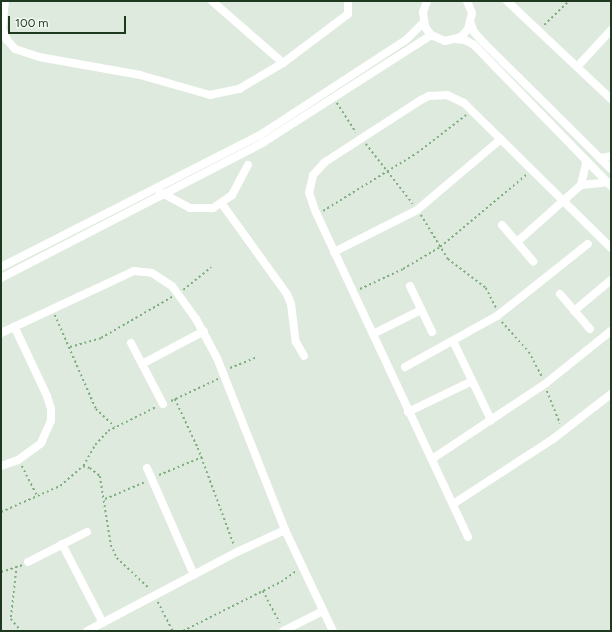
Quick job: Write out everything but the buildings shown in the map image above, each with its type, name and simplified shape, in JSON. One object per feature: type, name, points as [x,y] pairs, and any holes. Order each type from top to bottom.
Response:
[{"type":"street","points":[[5,1],[2,29],[7,40],[15,49],[27,53],[140,75],[210,95],[239,89],[283,63],[348,14],[348,1]]},
{"type":"street","points":[[212,1],[283,63]]},
{"type":"street","points":[[427,1],[423,12],[423,23],[431,35],[445,40],[465,40],[474,45],[586,163],[610,182]]},
{"type":"street","points":[[467,1],[472,13],[471,24],[474,32],[611,169]]},
{"type":"street","points":[[507,1],[611,99]]},
{"type":"street","points":[[1,267],[154,188],[234,149],[286,120],[406,40],[423,23]]},
{"type":"street","points":[[456,39],[465,33],[471,24]]},
{"type":"street","points":[[577,67],[611,30]]},
{"type":"street","points":[[1,278],[162,194],[237,158],[334,98],[431,35]]},
{"type":"street","points":[[468,537],[432,459],[408,412],[354,292],[316,213],[309,193],[312,175],[318,168],[362,138],[429,96],[438,95],[456,98],[472,110],[611,248]]},
{"type":"street","points":[[334,252],[417,210],[501,139]]},
{"type":"street","points":[[600,158],[611,156]]},
{"type":"street","points":[[517,242],[581,185],[586,163]]},
{"type":"street","points":[[154,188],[162,194],[190,208],[201,210],[222,204],[232,195],[248,165]]},
{"type":"street","points":[[581,185],[610,182]]},
{"type":"street","points":[[222,204],[287,294],[292,304],[296,342],[304,356]]},
{"type":"street","points":[[502,225],[533,261]]},
{"type":"street","points":[[405,367],[497,316],[588,244]]},
{"type":"street","points":[[1,333],[134,271],[152,273],[179,293],[204,331],[223,373],[285,530],[333,631]]},
{"type":"street","points":[[574,310],[611,280]]},
{"type":"street","points":[[410,286],[432,332]]},
{"type":"street","points":[[560,294],[590,329]]},
{"type":"street","points":[[373,334],[422,310]]},
{"type":"street","points":[[1,466],[18,460],[44,438],[51,421],[51,409],[14,326]]},
{"type":"street","points":[[142,364],[204,331]]},
{"type":"street","points":[[432,459],[545,384],[611,331]]},
{"type":"street","points":[[452,341],[492,420]]},
{"type":"street","points":[[131,343],[163,404]]},
{"type":"street","points":[[408,412],[472,381]]},
{"type":"street","points":[[453,504],[564,430],[611,394]]},
{"type":"street","points":[[147,468],[194,575]]},
{"type":"street","points":[[87,631],[237,552],[285,530]]},
{"type":"street","points":[[28,562],[87,532]]},
{"type":"street","points":[[62,544],[103,622]]},
{"type":"street","points":[[284,631],[323,611]]},
{"type":"path","points":[[538,30],[569,1]]},
{"type":"path","points":[[334,98],[387,172],[417,210],[448,259],[486,288],[495,302],[497,316],[529,352],[545,384],[555,414],[564,430]]},
{"type":"path","points":[[316,213],[334,206],[425,148],[472,110]]},
{"type":"path","points":[[354,292],[403,269],[440,247],[532,170]]},
{"type":"path","points":[[70,347],[111,333],[179,293],[211,267]]},
{"type":"path","points":[[52,309],[96,409],[115,427]]},
{"type":"path","points":[[1,512],[60,486],[83,466],[101,437],[115,427],[175,399],[223,373],[255,358]]},
{"type":"path","points":[[175,399],[198,448],[237,552]]},
{"type":"path","points":[[18,460],[38,497]]},
{"type":"path","points":[[83,466],[90,468],[100,476],[111,545],[117,558],[142,579],[155,596],[173,631]]},
{"type":"path","points":[[1,572],[28,562]]},
{"type":"path","points":[[183,631],[287,579],[301,565]]},
{"type":"path","points":[[18,566],[11,619],[20,631]]},
{"type":"path","points":[[263,591],[284,631]]}]
